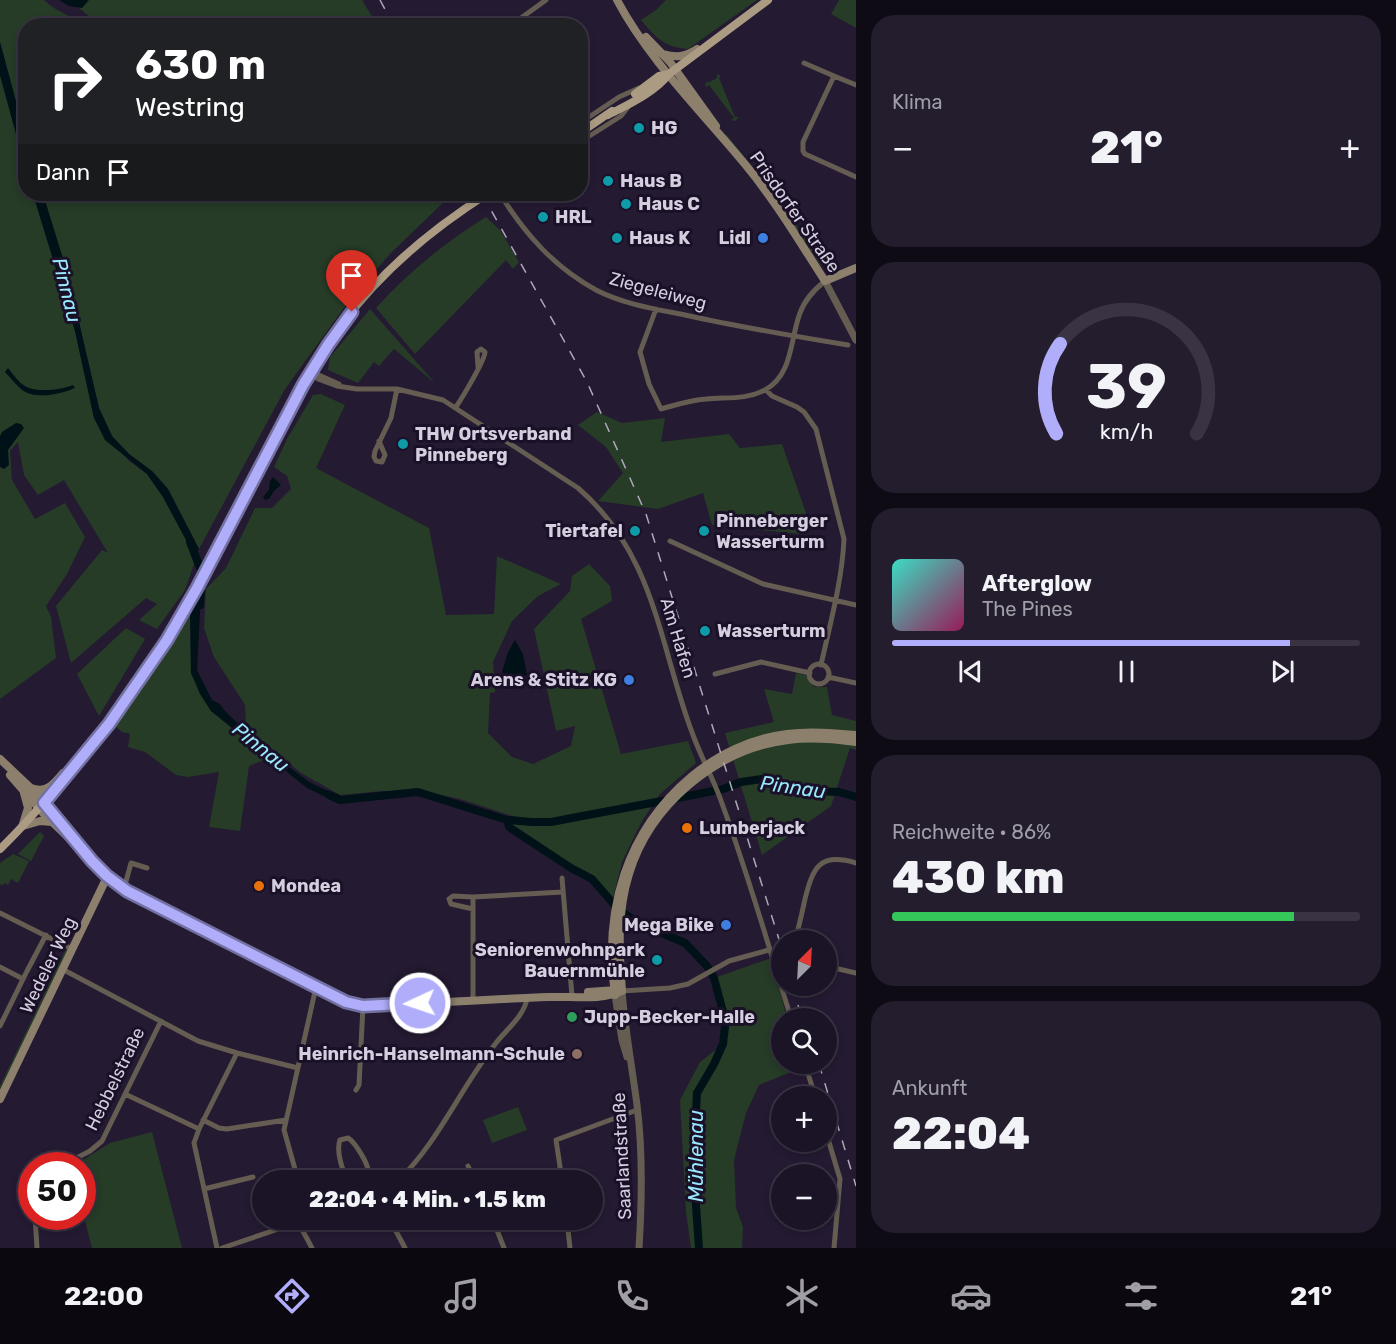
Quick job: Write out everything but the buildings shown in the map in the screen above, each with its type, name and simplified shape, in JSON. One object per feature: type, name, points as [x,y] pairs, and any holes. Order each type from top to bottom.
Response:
[{"type":"main road","name":"Prisdorfer Straße","points":[[617,0],[630,22],[712,119],[721,135],[773,200],[825,281]]},
{"type":"main road","points":[[588,129],[610,118],[663,82],[672,72],[768,0]]},
{"type":"main road","name":"Prisdorfer Straße","points":[[630,22],[662,53],[672,72]]},
{"type":"main road","points":[[662,53],[671,56],[685,56],[706,42],[719,38]]},
{"type":"main road","points":[[610,118],[659,76],[672,72]]},
{"type":"main road","points":[[0,849],[42,805],[98,740],[167,640],[310,371],[360,302],[404,255],[476,201]]},
{"type":"main road","points":[[825,281],[856,268]]},
{"type":"main road","points":[[0,759],[107,876],[127,891],[346,1002],[363,1006],[617,992],[620,952],[617,921],[624,873],[638,840],[661,806],[700,769],[718,757],[744,745],[785,734],[811,732],[856,735]]},
{"type":"main road","points":[[617,921],[630,873],[642,843],[658,818],[699,777],[734,755],[771,743],[789,739],[817,738],[856,742]]},
{"type":"main road","points":[[0,764],[26,788],[36,790],[50,788],[64,773],[72,769]]},
{"type":"main road","points":[[21,827],[28,808],[26,788]]},
{"type":"main road","points":[[42,805],[52,822],[80,847]]},
{"type":"main road","points":[[21,827],[40,820],[52,822]]},
{"type":"main road","name":"Wedeler Weg","points":[[0,1099],[107,876]]},
{"type":"street","points":[[521,18],[546,0]]},
{"type":"street","points":[[804,63],[856,85]]},
{"type":"street","points":[[834,76],[802,147],[805,154],[856,177]]},
{"type":"street","points":[[588,118],[631,90],[644,88]]},
{"type":"street","points":[[588,136],[610,118]]},
{"type":"street","name":"Ziegeleiweg","points":[[506,201],[527,234],[558,265],[597,290],[656,309],[848,345]]},
{"type":"street","points":[[656,309],[640,352],[649,384],[661,409],[705,399],[748,397],[766,390],[785,369],[804,303],[825,281]]},
{"type":"street","name":"Prisdorfer Straße","points":[[825,281],[856,340]]},
{"type":"street","points":[[456,407],[478,367]]},
{"type":"street","name":"Am Hafen","points":[[310,371],[321,381],[348,387],[397,389],[443,400],[578,488],[616,530],[634,559],[652,603],[692,735],[719,795],[788,1008]]},
{"type":"street","points":[[380,441],[394,409],[397,389]]},
{"type":"street","points":[[766,390],[772,396],[804,412],[816,429],[844,539],[835,601],[821,665]]},
{"type":"street","points":[[670,541],[763,584],[856,605]]},
{"type":"street","points":[[715,674],[761,662],[810,673]]},
{"type":"street","points":[[821,665],[826,668],[828,677],[826,682],[818,684],[811,679],[810,673],[813,667],[821,665]]},
{"type":"street","points":[[828,677],[856,683]]},
{"type":"street","points":[[798,930],[810,881],[816,868],[826,861],[837,859],[856,863]]},
{"type":"street","points":[[125,885],[131,863],[147,868]]},
{"type":"street","points":[[562,878],[572,996]]},
{"type":"street","points":[[473,909],[451,904],[449,899],[453,896],[563,892]]},
{"type":"street","points":[[473,897],[474,1001]]},
{"type":"street","points":[[0,913],[72,949]]},
{"type":"street","points":[[1,1022],[46,935]]},
{"type":"street","points":[[617,992],[680,986],[729,961],[770,950]]},
{"type":"street","points":[[0,966],[26,974]]},
{"type":"street","points":[[62,969],[198,1041],[298,1068]]},
{"type":"street","points":[[837,969],[856,973]]},
{"type":"street","points":[[295,1170],[284,1130],[316,987]]},
{"type":"street","name":"Saarlandstraße","points":[[617,992],[622,1040],[630,1062],[637,1110],[641,1196],[639,1248]]},
{"type":"street","points":[[407,1170],[425,1149],[484,1057],[522,1011],[527,998]]},
{"type":"street","points":[[356,1090],[359,1085],[363,1006]]},
{"type":"street","name":"Hebbelstraße","points":[[88,1152],[102,1141],[161,1021]]},
{"type":"street","points":[[217,1248],[194,1144],[203,1120],[237,1053]]},
{"type":"street","points":[[125,1094],[199,1129]]},
{"type":"street","points":[[560,1170],[556,1140],[637,1110]]},
{"type":"street","points":[[203,1120],[219,1128],[227,1129],[286,1120]]},
{"type":"street","points":[[344,1170],[338,1146],[340,1140],[348,1138],[354,1142],[368,1170]]},
{"type":"street","points":[[832,1152],[840,1179],[834,1248]]},
{"type":"street","points":[[468,1166],[470,1170]]},
{"type":"street","points":[[204,1189],[252,1177]]},
{"type":"street","points":[[36,1230],[37,1248]]},
{"type":"street","points":[[222,1248],[275,1230]]},
{"type":"street","points":[[302,1230],[312,1248]]},
{"type":"street","points":[[395,1230],[405,1248]]},
{"type":"street","points":[[497,1230],[504,1248]]},
{"type":"street","points":[[568,1230],[570,1248]]},
{"type":"green space","points":[[0,0],[44,0],[75,18],[18,18],[18,109],[0,42]]},
{"type":"green space","points":[[69,0],[362,0],[373,18],[91,18]]},
{"type":"green space","points":[[666,0],[757,0],[688,49],[667,44],[651,32],[641,20]]},
{"type":"green space","points":[[839,0],[856,0],[856,28],[831,14]]},
{"type":"green space","points":[[717,74],[721,76],[719,78],[735,117],[738,117],[736,121],[731,120],[734,118],[709,85],[706,87],[705,85],[707,81],[708,83],[717,78]]},
{"type":"green space","points":[[0,75],[18,141],[18,201],[35,201],[75,331],[94,418],[128,460],[147,474],[163,497],[193,553],[194,564],[185,590],[157,629],[139,620],[157,604],[146,598],[71,663],[56,606],[102,550],[108,553],[64,480],[38,495],[24,475],[18,442],[10,451],[12,480],[35,519],[65,503],[85,537],[67,574],[46,606],[51,617],[56,658],[0,699]]},
{"type":"green space","points":[[726,134],[788,212],[821,266],[775,199]]},
{"type":"green space","points":[[45,201],[445,201],[390,254],[349,301],[285,389],[199,549],[168,489],[152,471],[129,454],[112,436],[99,408],[68,275]]},
{"type":"green space","points":[[486,217],[500,230],[519,262],[513,269],[506,260],[415,354],[376,308],[428,258]]},
{"type":"green space","points":[[370,309],[435,383],[394,349],[379,366],[374,362],[358,383],[328,370],[330,357]]},
{"type":"green space","points":[[321,394],[345,405],[316,468],[429,528],[446,615],[494,614],[497,556],[561,584],[538,596],[512,621],[493,662],[495,692],[490,693],[488,733],[512,757],[533,764],[571,746],[575,726],[556,731],[534,629],[570,591],[572,576],[589,564],[610,586],[612,601],[581,619],[621,754],[688,741],[696,763],[660,794],[642,821],[622,862],[612,902],[592,879],[571,868],[509,827],[507,820],[546,821],[512,816],[460,799],[424,791],[382,791],[340,795],[301,773],[246,727],[245,705],[214,657],[204,628],[206,589],[226,568],[255,508],[272,508],[291,489],[287,476],[274,467],[287,439],[313,395]]},
{"type":"green space","points":[[597,412],[622,423],[665,418],[661,442],[729,434],[740,448],[782,444],[806,513],[801,534],[712,525],[703,493],[658,509],[598,501],[623,473],[606,447],[578,425]]},
{"type":"green space","points":[[190,612],[191,673],[211,711],[268,758],[249,766],[240,831],[209,827],[219,772],[188,777],[176,775],[145,752],[128,747],[130,734],[122,732],[115,726],[168,651]]},
{"type":"green space","points":[[126,628],[145,639],[99,716],[77,674]]},
{"type":"green space","points":[[796,673],[806,675],[814,687],[827,687],[832,715],[856,721],[856,750],[850,748],[831,806],[762,855],[725,733],[774,722],[764,689],[792,694]]},
{"type":"green space","points":[[40,832],[44,836],[31,861],[18,854]]},
{"type":"green space","points":[[13,854],[29,861],[18,883],[11,879],[8,885],[4,883],[3,886],[0,884],[0,863]]},
{"type":"green space","points":[[66,949],[68,951],[0,1092],[0,1086]]},
{"type":"green space","points":[[771,958],[771,996],[781,996],[784,1008],[771,1008],[771,1074],[786,1074],[759,1085],[746,1113],[734,1160],[736,1208],[743,1227],[742,1248],[691,1248],[686,1212],[680,1100],[700,1062],[723,1044],[722,1015],[714,978]]},
{"type":"green space","points":[[518,1107],[527,1130],[492,1143],[483,1120]]},
{"type":"green space","points":[[152,1132],[182,1248],[92,1248],[87,1230],[96,1230],[96,1152],[110,1143]]},
{"type":"water","points":[[59,0],[89,0],[82,8],[69,6]]},
{"type":"water","points":[[0,42],[18,109],[18,141],[0,75]]},
{"type":"water","points":[[35,201],[45,201],[68,275],[99,408],[112,436],[129,454],[152,471],[168,489],[199,549],[193,553],[163,497],[147,474],[105,440],[94,418],[75,331]]},
{"type":"water","points":[[8,368],[21,383],[35,390],[49,390],[73,385],[75,388],[48,395],[34,395],[20,388],[5,372]]},
{"type":"water","points":[[16,423],[21,424],[24,428],[8,450],[9,465],[4,469],[0,467],[0,436],[2,432]]},
{"type":"water","points":[[273,477],[281,485],[269,499],[265,500],[263,497],[269,490]]},
{"type":"water","points":[[201,594],[197,670],[212,700],[220,704],[247,732],[303,777],[317,786],[340,795],[338,803],[307,788],[211,711],[200,694],[191,673],[190,612]]},
{"type":"water","points":[[515,640],[523,654],[527,675],[516,682],[502,672],[508,652]]},
{"type":"waterway","name":"Pinnau","points":[[190,542],[202,573],[200,605]]},
{"type":"waterway","name":"Pinnau","points":[[329,795],[340,800],[418,792],[507,820],[532,822],[551,822],[723,789],[741,782],[762,779],[856,797]]},
{"type":"waterway","name":"Mühlenau","points":[[507,820],[509,827],[571,868],[592,879],[618,909],[638,923],[685,943],[707,966],[714,978],[725,1027],[723,1044],[697,1093],[693,1163],[699,1248]]},
{"type":"railway","points":[[380,0],[390,18]]},
{"type":"railway","points":[[486,201],[587,382],[646,514],[776,930]]},
{"type":"railway","points":[[795,996],[799,1008]]},
{"type":"railway","points":[[822,1074],[856,1186]]},
{"type":"place","name":"HG","points":[[639,128]]},
{"type":"place","name":"Haus B","points":[[608,181]]},
{"type":"place","name":"Haus C","points":[[626,204]]},
{"type":"place","name":"HRL","points":[[543,217]]},
{"type":"place","name":"Haus K","points":[[617,238]]},
{"type":"place","name":"Lidl","points":[[763,238]]},
{"type":"place","name":"THW Ortsverband Pinneberg","points":[[403,444]]},
{"type":"place","name":"Tiertafel","points":[[635,531]]},
{"type":"place","name":"Pinneberger Wasserturm","points":[[704,531]]},
{"type":"place","name":"Wasserturm","points":[[705,631]]},
{"type":"place","name":"Arens & Stitz KG","points":[[629,680]]},
{"type":"place","name":"Lumberjack","points":[[687,828]]},
{"type":"place","name":"Mondea","points":[[259,886]]},
{"type":"place","name":"Mega Bike","points":[[726,925]]},
{"type":"place","name":"Seniorenwohnpark Bauernmühle","points":[[657,960]]},
{"type":"place","name":"Jupp-Becker-Halle","points":[[572,1017]]},
{"type":"place","name":"Heinrich-Hanselmann-Schule","points":[[577,1054]]},
{"type":"route","points":[[352,312],[328,345],[281,424],[197,588],[167,640],[128,699],[87,753],[44,803],[92,861],[127,891],[346,1002],[363,1006],[420,1003]]}]
